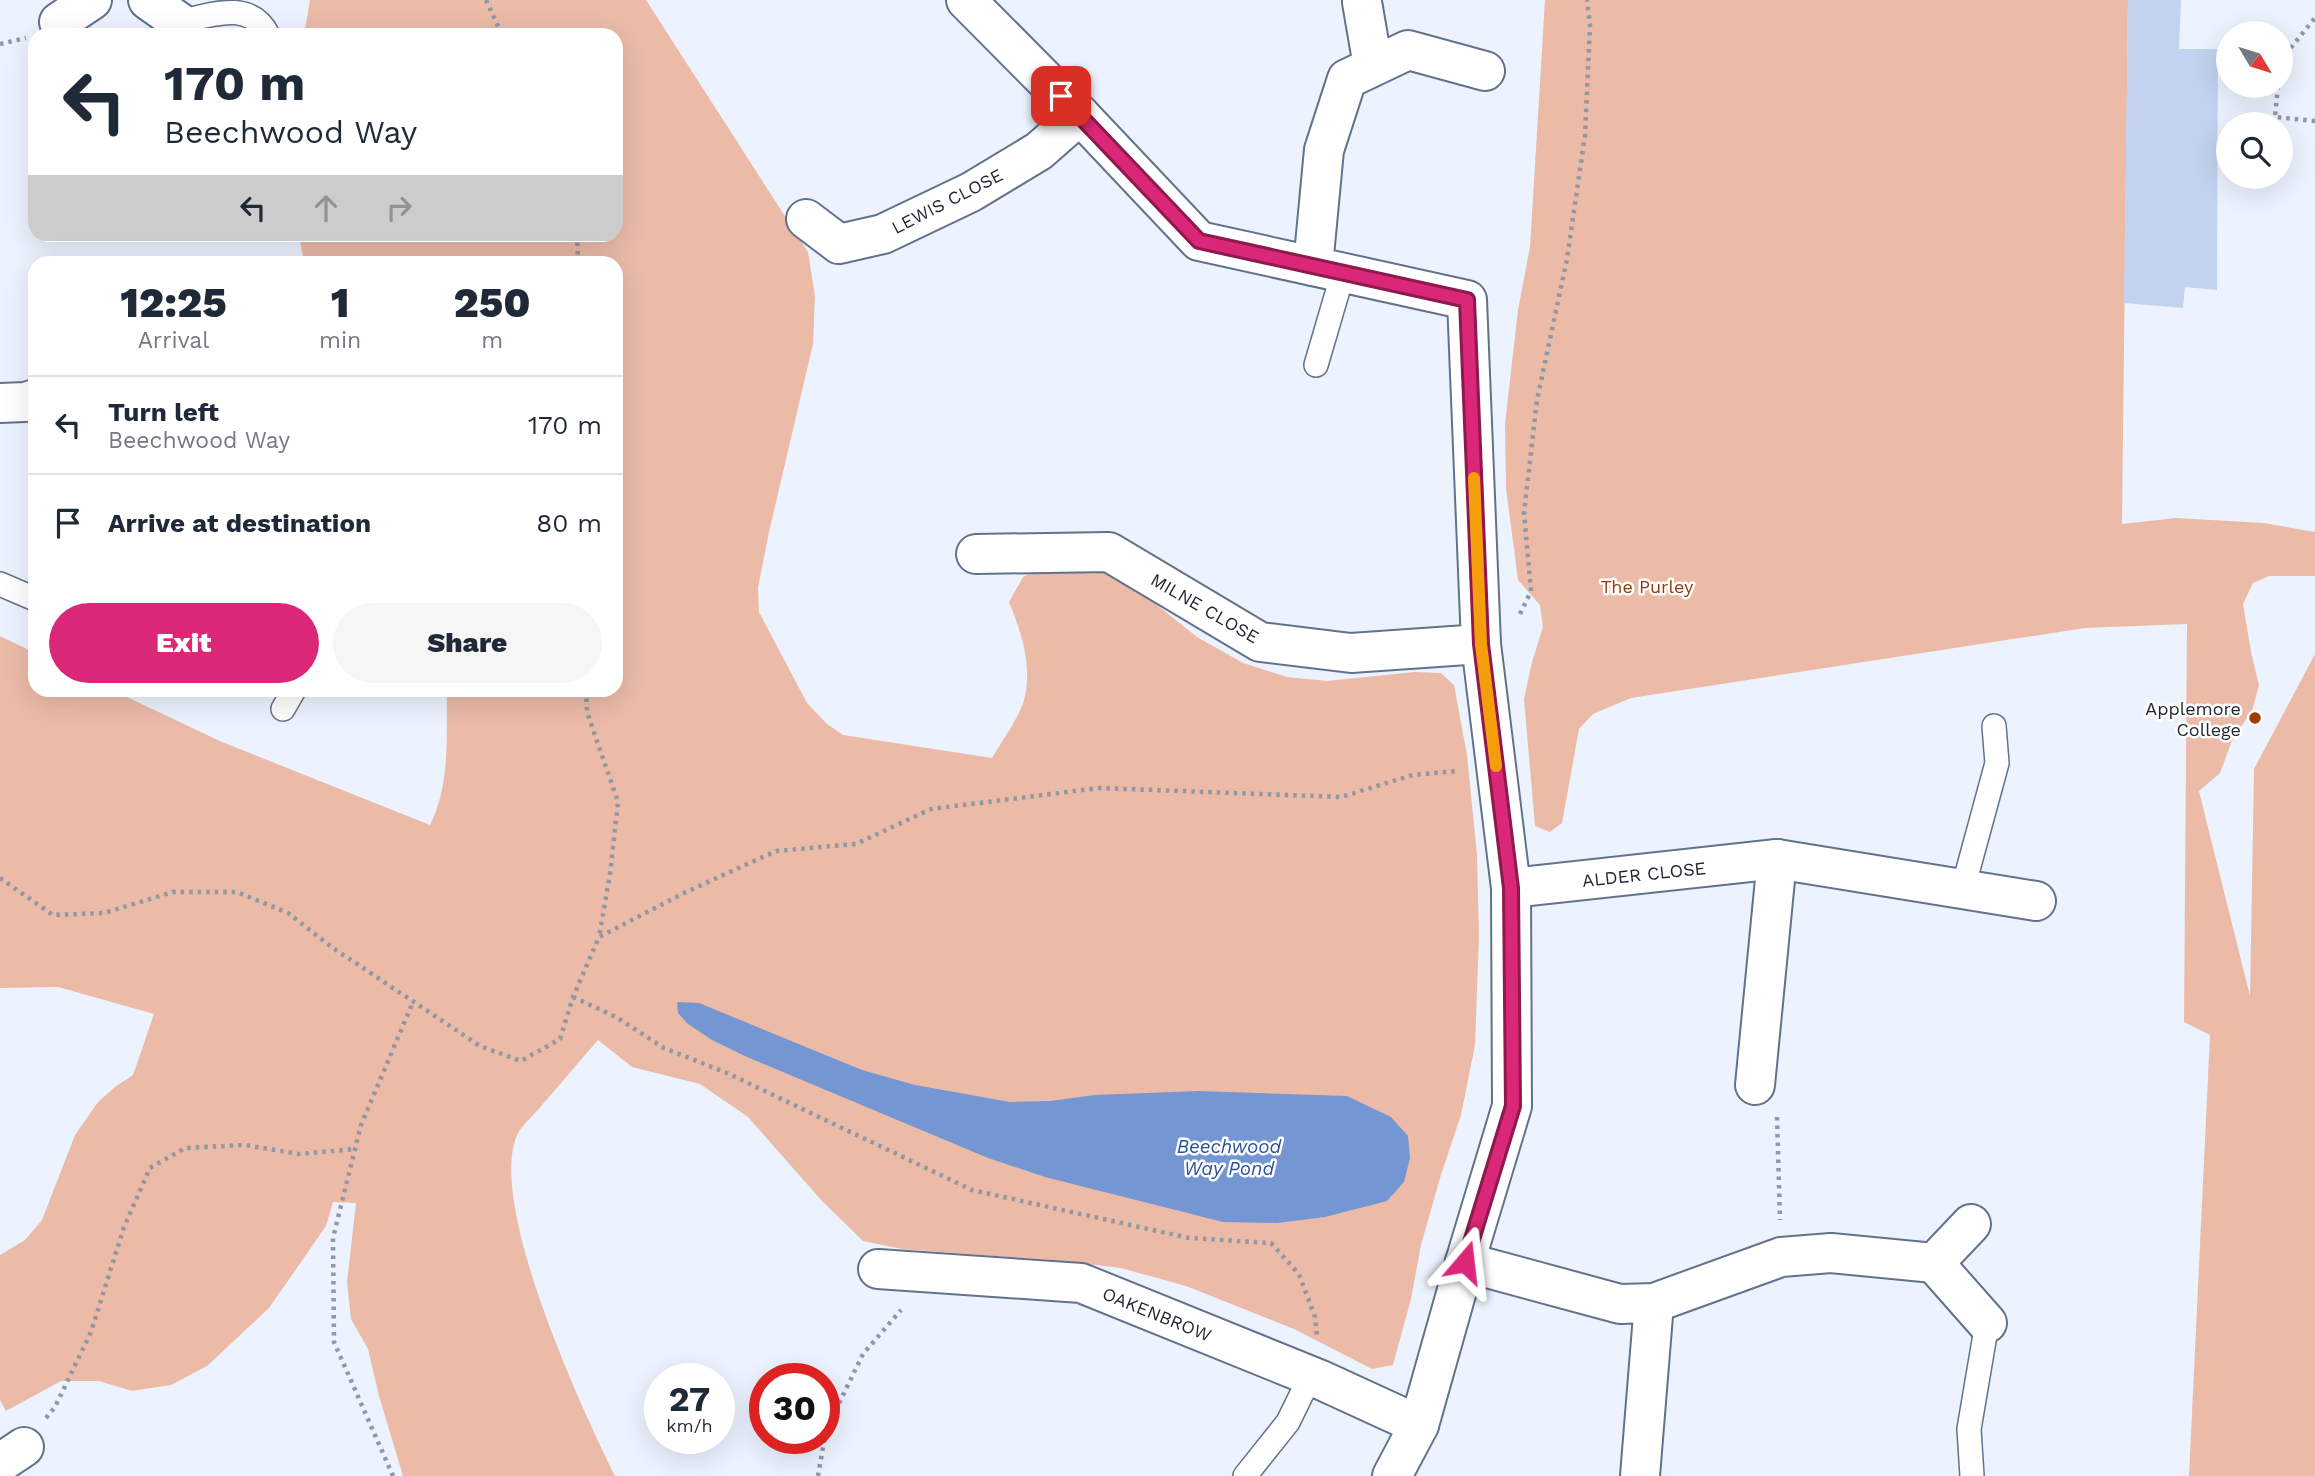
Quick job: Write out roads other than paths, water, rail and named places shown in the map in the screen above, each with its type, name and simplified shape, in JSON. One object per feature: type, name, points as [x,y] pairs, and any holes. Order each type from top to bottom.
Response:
[{"type":"street","points":[[59,22],[92,0]]},
{"type":"street","points":[[148,0],[179,22]]},
{"type":"street","points":[[966,0],[1199,241],[1467,300],[1481,644],[1511,888],[1513,1106],[1419,1424],[1392,1476]]},
{"type":"street","points":[[1362,2],[1373,66]]},
{"type":"street","points":[[1328,269],[1324,150],[1347,79],[1408,50],[1485,71]]},
{"type":"street","name":"LEWIS CLOSE","points":[[806,219],[839,244],[883,234],[971,192],[1039,151],[1080,115]]},
{"type":"street","points":[[0,403],[28,401]]},
{"type":"street","name":"MILNE CLOSE","points":[[976,554],[1109,552],[1260,642],[1351,653],[1481,644]]},
{"type":"street","points":[[1755,1085],[1777,859]]},
{"type":"street","name":"ALDER CLOSE","points":[[1511,888],[1777,859],[2036,901]]},
{"type":"street","points":[[1934,1263],[1971,1224]]},
{"type":"street","points":[[1465,1262],[1620,1304],[1654,1303],[1781,1257],[1831,1253],[1934,1263],[1987,1324]]},
{"type":"street","name":"OAKENBROW","points":[[878,1269],[1081,1283],[1316,1378],[1419,1424]]},
{"type":"street","points":[[1640,1476],[1654,1303]]},
{"type":"lane","points":[[179,22],[234,6],[245,8],[261,19],[265,28]]},
{"type":"lane","points":[[1316,365],[1328,269]]},
{"type":"lane","points":[[0,584],[28,596]]},
{"type":"lane","points":[[1963,888],[1997,763],[1994,726]]},
{"type":"lane","points":[[1972,1476],[1969,1429],[1987,1324]]},
{"type":"lane","points":[[1245,1476],[1288,1422],[1316,1378]]},
{"type":"water","name":"Beechwood Way Pond","points":[[677,1002],[699,1003],[862,1070],[915,1085],[1010,1102],[1199,1091],[1347,1096],[1391,1117],[1408,1136],[1410,1158],[1404,1182],[1387,1201],[1325,1217],[1277,1223],[1223,1222],[1045,1177],[988,1158],[712,1040],[688,1024],[678,1013]]},
{"type":"place","name":"Applemore College","points":[[2255,718]]},
{"type":"park label","name":"The Purley","points":[[1647,586]]}]
